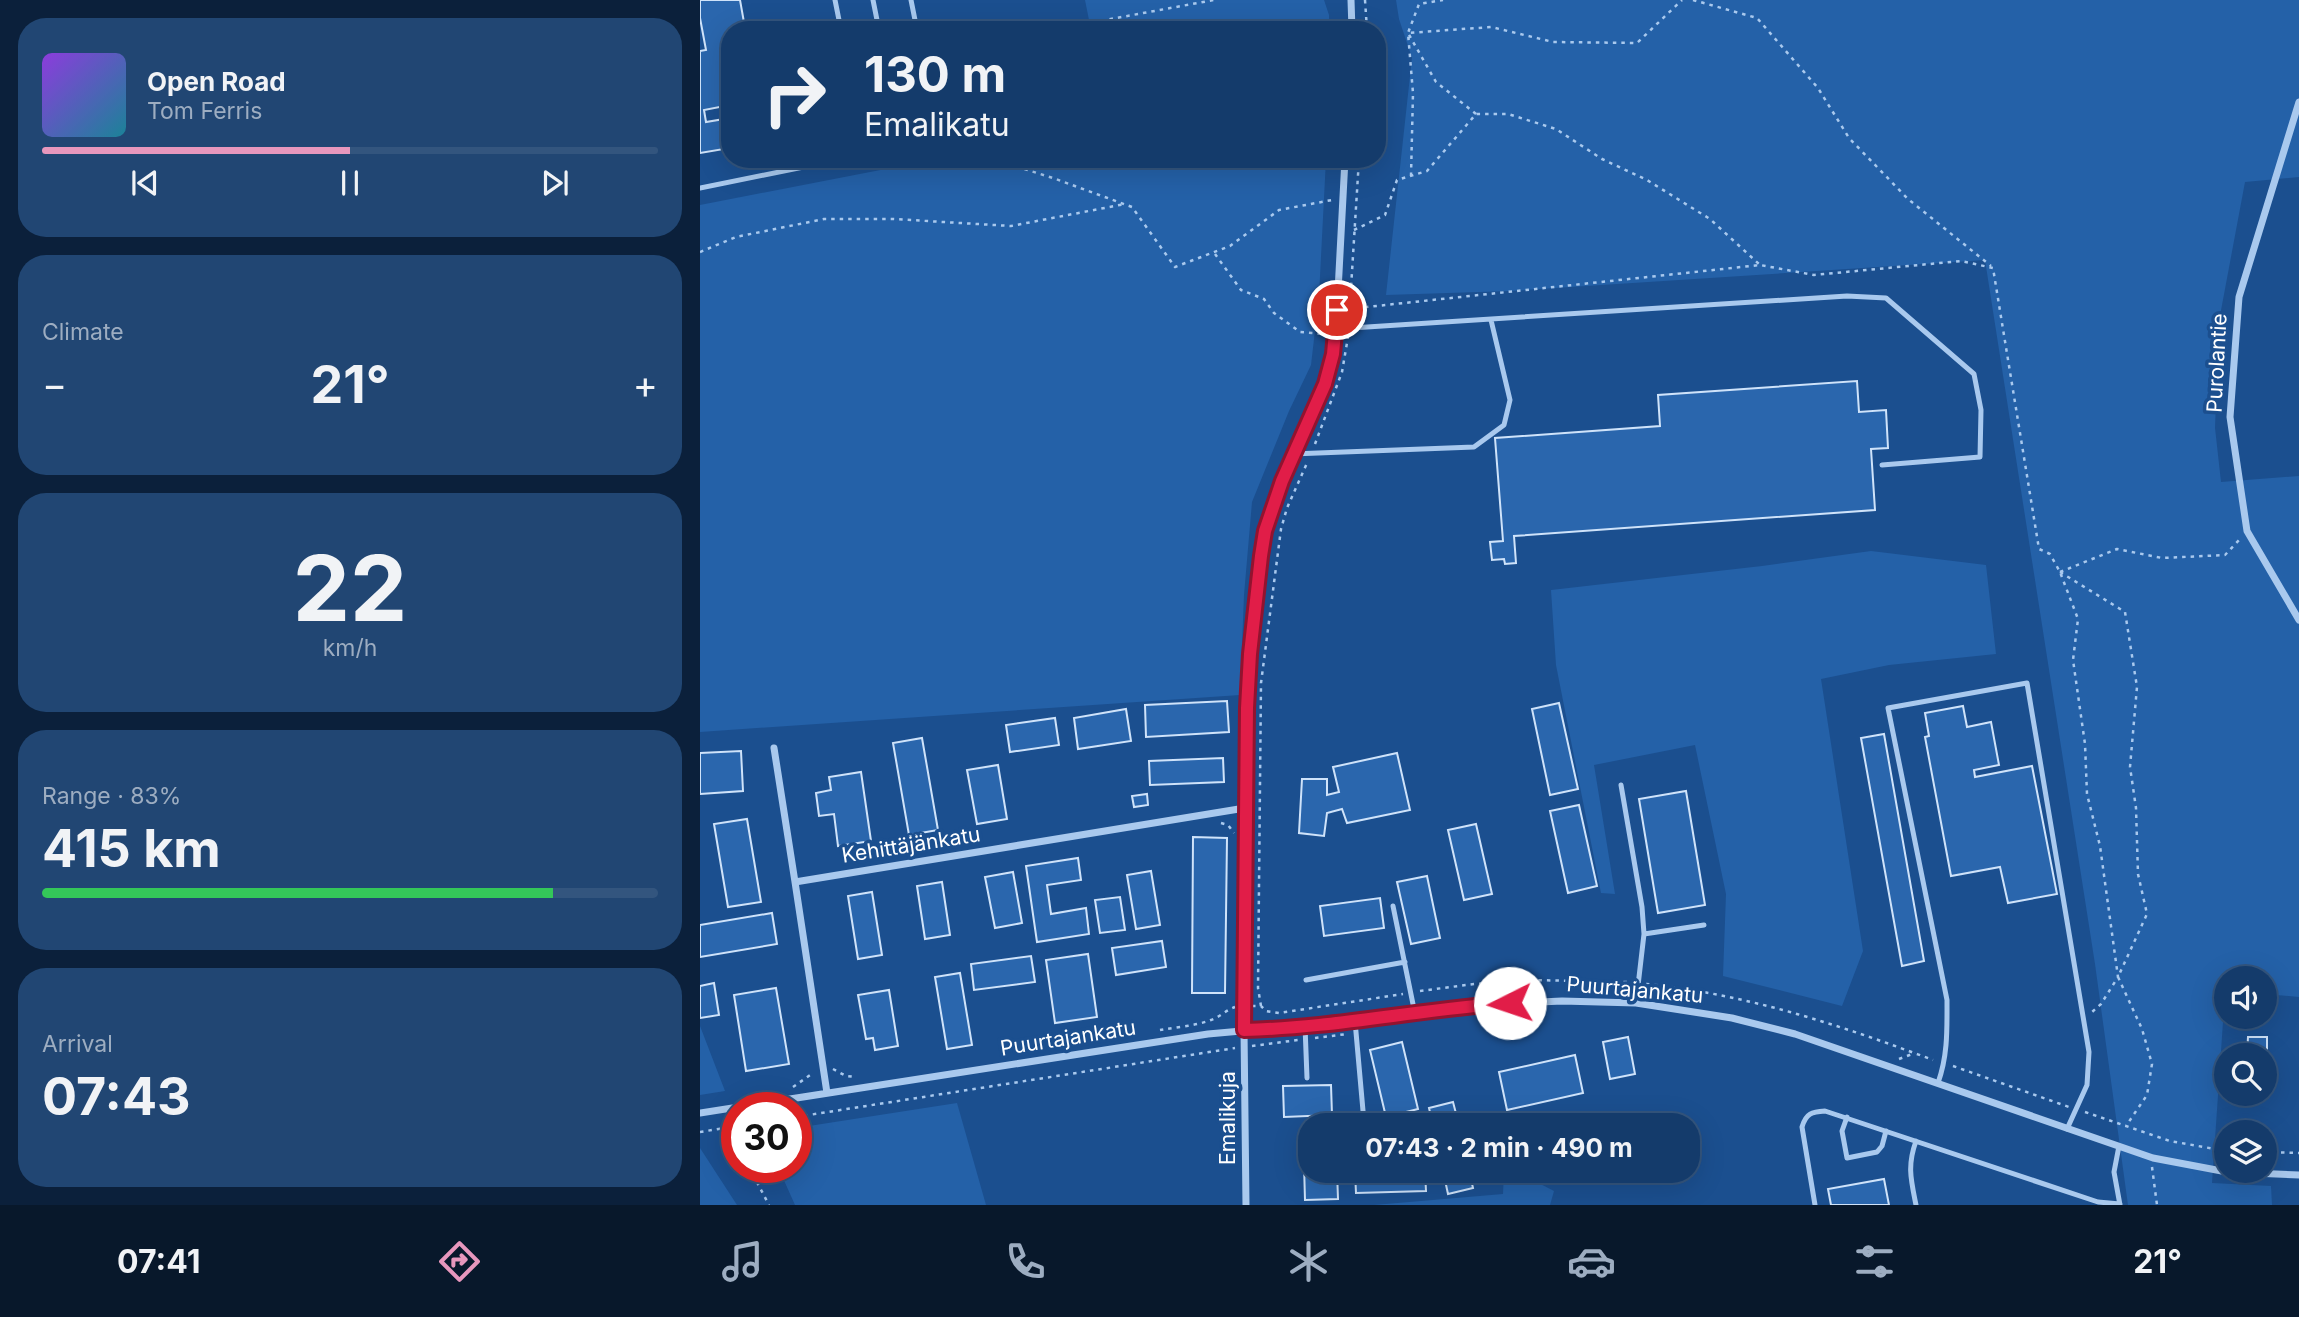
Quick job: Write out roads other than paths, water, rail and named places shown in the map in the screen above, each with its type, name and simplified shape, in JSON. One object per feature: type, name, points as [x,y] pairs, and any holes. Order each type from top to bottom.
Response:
[{"type":"street","points":[[1351,0],[1352,21]]},
{"type":"street","name":"Purolantie","points":[[2299,102],[2239,297],[2230,417],[2247,531],[2299,621]]},
{"type":"street","name":"Emalikuja","points":[[1246,1205],[1245,808],[1250,654],[1265,531],[1293,454],[1325,384],[1336,332],[1344,168]]},
{"type":"street","points":[[774,748],[827,1093]]},
{"type":"street","name":"Kehittäjänkatu","points":[[795,882],[1245,808]]},
{"type":"street","name":"Puurtajankatu","points":[[700,1113],[1244,1030],[1305,1026],[1472,1005],[1530,1001],[1636,1003],[1692,1010],[1795,1034],[2153,1158],[2227,1172],[2299,1175]]},
{"type":"lane","points":[[835,0],[839,21]]},
{"type":"lane","points":[[873,0],[876,21]]},
{"type":"lane","points":[[911,0],[915,21]]},
{"type":"lane","points":[[700,188],[798,168]]},
{"type":"lane","points":[[1336,332],[1349,328],[1847,296],[1886,298],[1974,374],[1981,422],[1980,457],[1882,465]]},
{"type":"lane","points":[[1293,454],[1474,447],[1504,425],[1510,400],[1491,320]]},
{"type":"lane","points":[[1938,1083],[1945,1064],[1948,1042],[1947,1000],[1888,708],[2027,683],[2090,1052],[2087,1085],[2067,1129]]},
{"type":"lane","points":[[1621,785],[1642,907],[1644,934],[1636,1003]]},
{"type":"lane","points":[[1393,906],[1415,1014]]},
{"type":"lane","points":[[1644,934],[1704,925]]},
{"type":"lane","points":[[1307,981],[1405,962]]},
{"type":"lane","points":[[1354,1021],[1363,1113]]},
{"type":"lane","points":[[1305,1026],[1307,1078]]},
{"type":"lane","points":[[1815,1205],[1803,1142],[1804,1118],[1812,1112],[1825,1111],[1847,1117],[2098,1202],[2120,1204],[2115,1172],[2119,1146]]},
{"type":"lane","points":[[1847,1117],[1842,1131],[1847,1158],[1877,1152],[1882,1146],[1886,1131]]},
{"type":"lane","points":[[1916,1141],[1910,1157],[1916,1205]]}]
